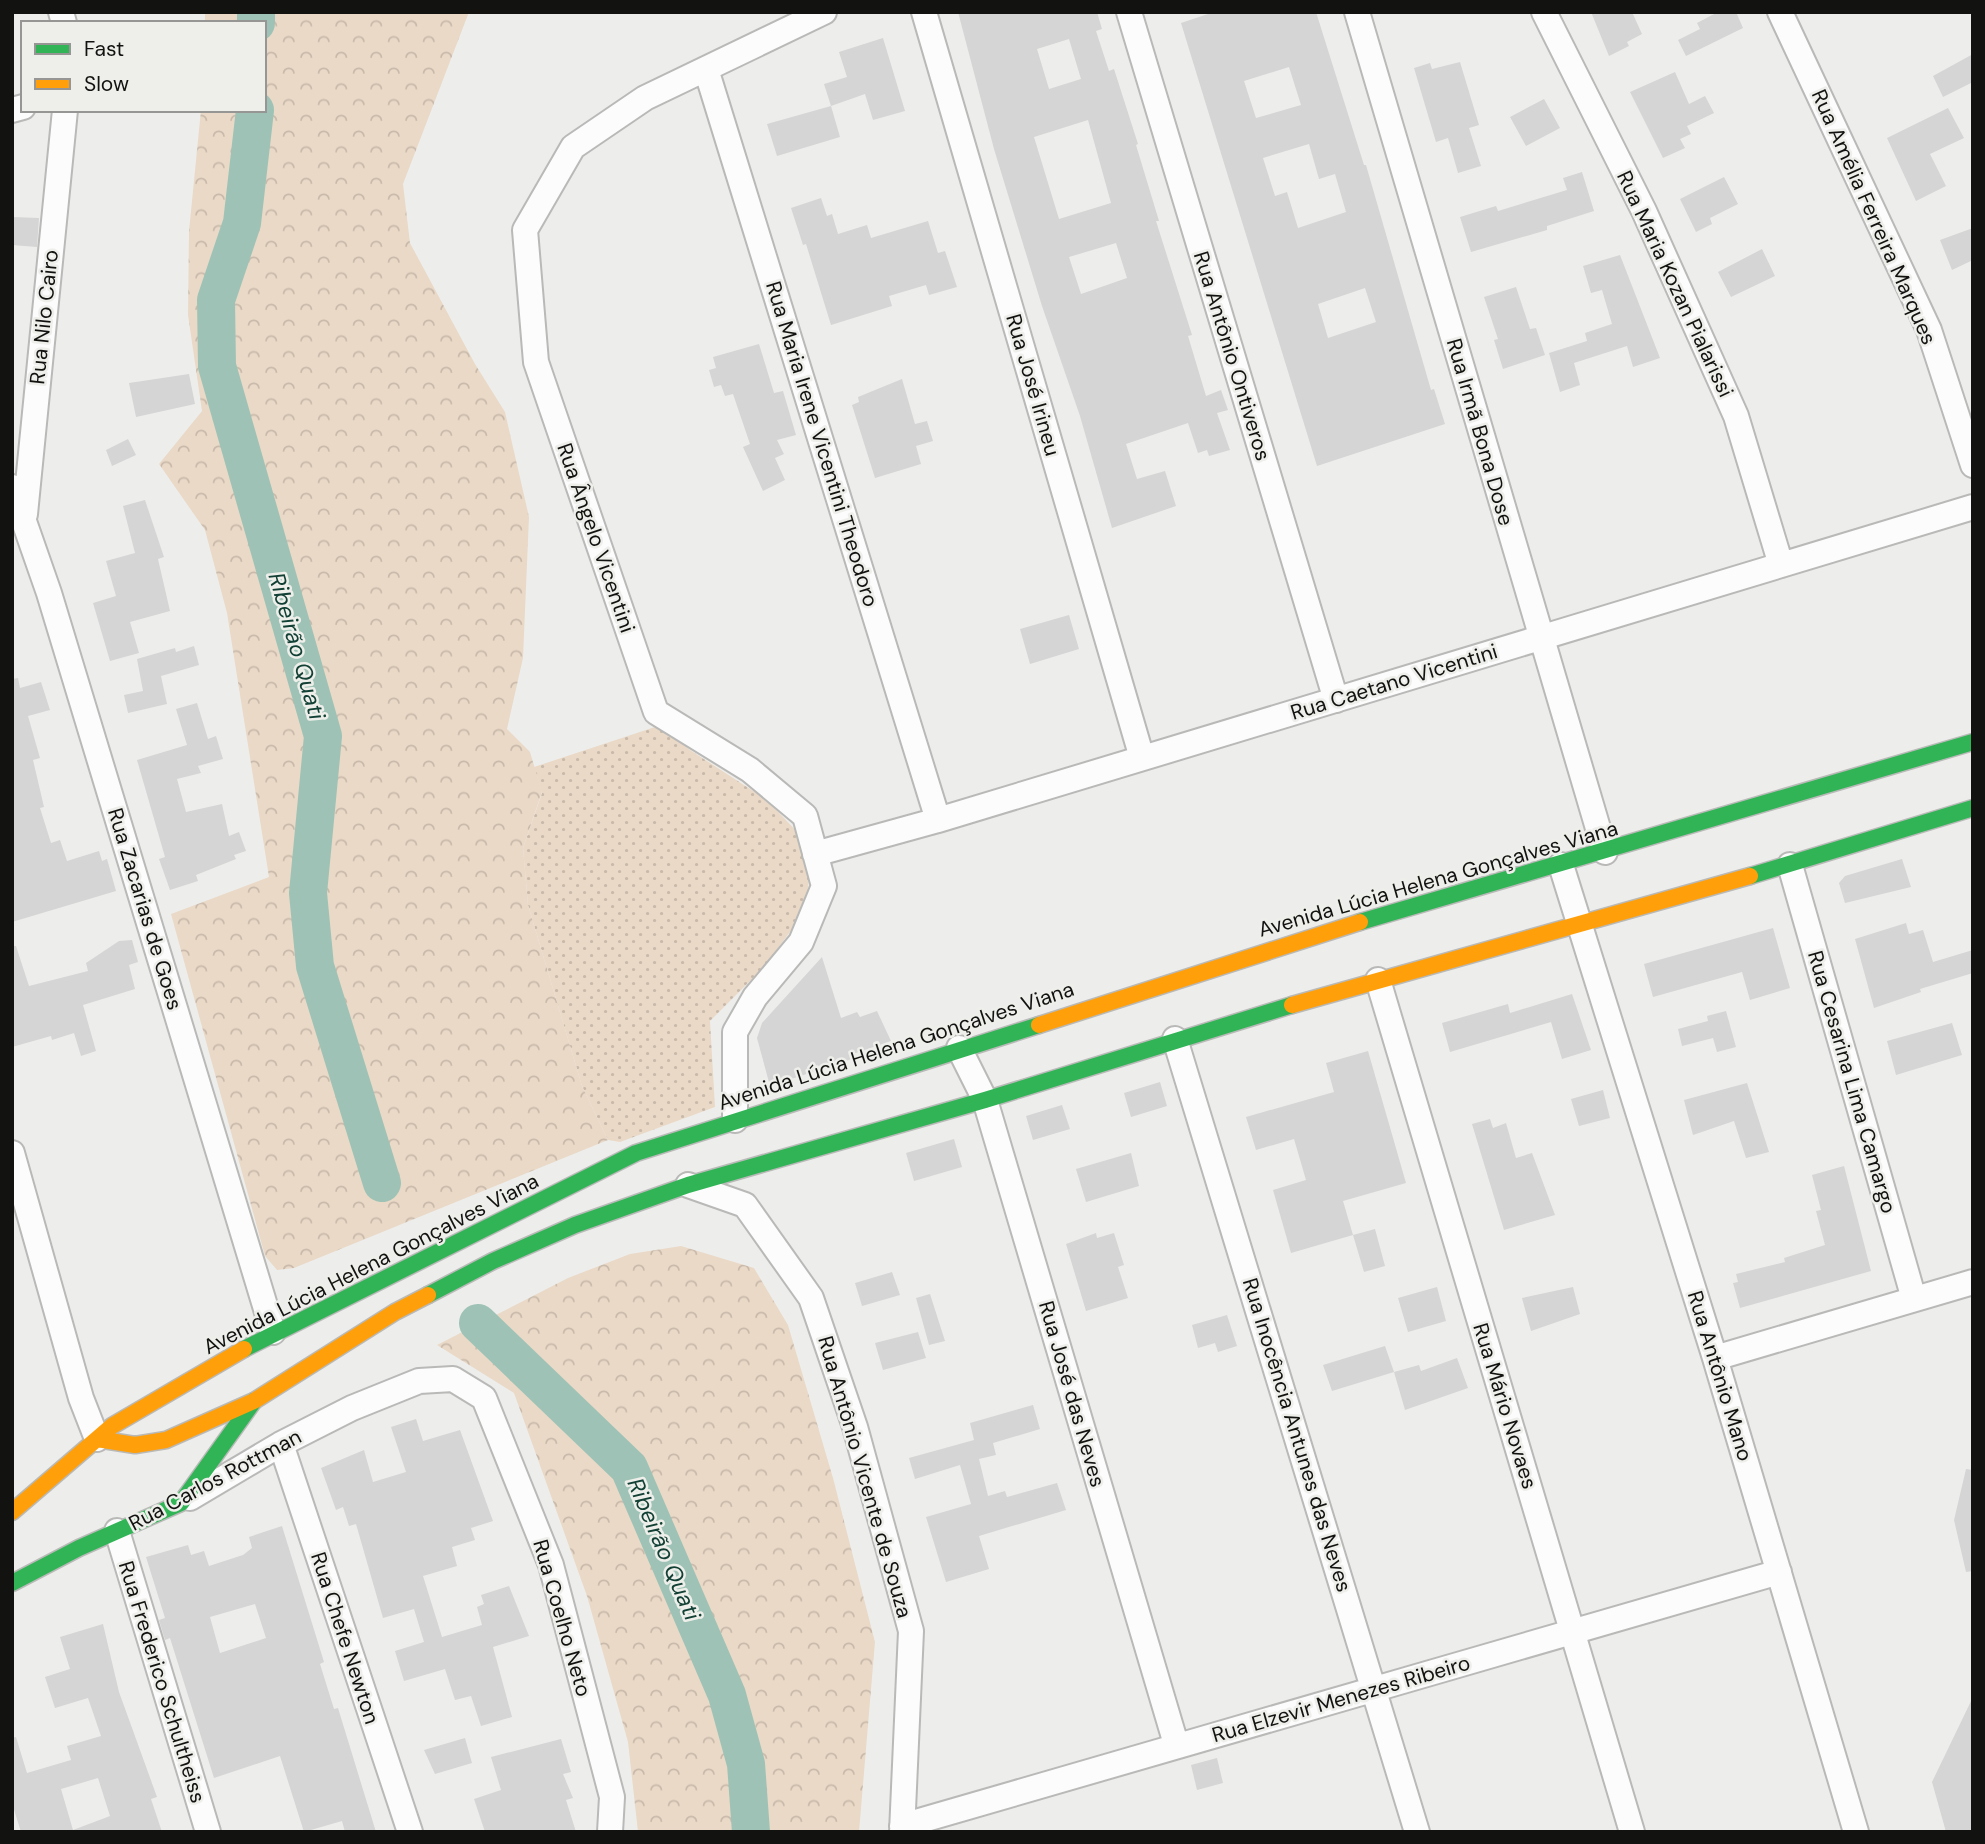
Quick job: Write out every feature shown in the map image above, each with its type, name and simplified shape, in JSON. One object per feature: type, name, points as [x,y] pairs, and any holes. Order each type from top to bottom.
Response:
[{"type":"street","name":"Rua Ângelo Vicentini","points":[[735,1120],[735,1032],[755,998],[801,942],[824,886],[805,816],[750,770],[656,712],[537,362],[525,230],[573,147],[645,98],[824,12]]},
{"type":"street","name":"Rua José Irineu","points":[[924,12],[1142,758]]},
{"type":"street","name":"Rua Antônio Ontiveros","points":[[1129,12],[1336,699]]},
{"type":"street","name":"Rua Irmã Bona Dose","points":[[1357,12],[1605,852]]},
{"type":"street","name":"Rua Maria Kozan Pialarissi","points":[[1544,12],[1644,211],[1735,416],[1781,565]]},
{"type":"street","name":"Rua Amélia Ferreira Marques","points":[[1780,12],[1929,330],[1973,465]]},
{"type":"street","name":"Rua Maria Irene Vicentini Theodoro","points":[[706,69],[939,820]]},
{"type":"street","name":"Rua Nilo Cairo","points":[[18,527],[65,112]]},
{"type":"street","name":"Rua Zacarias de Goes","points":[[12,487],[18,527],[49,593],[273,1332]]},
{"type":"street","name":"Rua Caetano Vicentini","points":[[815,854],[939,820],[1973,507]]},
{"type":"street","name":"Avenida Lúcia Helena Gonçalves Viana","points":[[12,1512],[112,1426],[273,1332],[636,1153],[959,1048],[1454,894],[1605,852],[1973,742]]},
{"type":"street","points":[[12,1153],[81,1398],[97,1439],[135,1445],[166,1440],[254,1401],[395,1312],[526,1246],[688,1185],[985,1100],[1175,1039],[1378,980],[1790,865],[1973,808]]},
{"type":"street","name":"Rua Antônio Mano","points":[[1561,864],[1715,1359],[1856,1832]]},
{"type":"street","name":"Rua Cesarina Lima Camargo","points":[[1790,865],[1914,1299]]},
{"type":"street","name":"Rua Mário Novaes","points":[[1378,980],[1632,1832]]},
{"type":"street","name":"Rua Inocência Antunes das Neves","points":[[1175,1039],[1417,1832]]},
{"type":"street","name":"Rua José das Neves","points":[[959,1048],[985,1100],[1176,1744]]},
{"type":"street","name":"Rua Antônio Vicente de Souza","points":[[688,1185],[745,1205],[811,1298],[855,1427],[911,1631],[902,1829]]},
{"type":"street","points":[[1715,1359],[1973,1282]]},
{"type":"street","name":"Rua Coelho Neto","points":[[419,1381],[453,1378],[484,1398],[551,1565],[612,1797],[610,1832]]},
{"type":"street","name":"Rua Carlos Rottman","points":[[12,1583],[181,1503],[281,1444],[352,1408],[419,1381]]},
{"type":"street","points":[[181,1503],[254,1401]]},
{"type":"street","name":"Rua Chefe Newton","points":[[281,1444],[410,1832]]},
{"type":"street","name":"Rua Frederico Schultheiss","points":[[117,1531],[208,1832]]},
{"type":"street","name":"Rua Elzevir Menezes Ribeiro","points":[[902,1829],[1176,1744],[1375,1691],[1779,1572]]},
{"type":"green space","points":[[205,12],[469,12],[403,184],[410,243],[475,364],[505,412],[529,517],[523,658],[507,729],[530,752],[542,792],[523,848],[528,905],[582,1086],[608,1140],[294,1268],[277,1270],[265,1256],[171,914],[269,877],[227,613],[205,530],[159,464],[202,411],[188,315],[189,231],[201,112],[266,112],[266,21],[205,21]]},
{"type":"green space","points":[[661,725],[690,750],[767,800],[800,835],[809,875],[807,909],[764,967],[710,1021],[715,1107],[620,1142],[608,1140],[582,1086],[528,905],[523,848],[542,793],[534,767]]},
{"type":"green space","points":[[681,1246],[754,1268],[788,1325],[833,1478],[875,1642],[859,1832],[638,1832],[628,1742],[587,1596],[514,1393],[437,1345],[568,1278],[630,1254]]},
{"type":"building","points":[[958,12],[1097,12],[1102,29],[1096,31],[1109,71],[1114,69],[1138,144],[1136,145],[1159,221],[1156,221],[1192,335],[1188,336],[1206,396],[1221,390],[1228,410],[1217,413],[1230,450],[1209,456],[1207,450],[1198,453],[1188,423],[1126,444],[1137,479],[1165,471],[1176,506],[1112,528],[1080,416],[1042,306],[994,149]],"holes":[[[1069,39],[1081,79],[1049,89],[1037,49]],[[1088,120],[1111,203],[1059,219],[1034,137]],[[1116,243],[1127,278],[1081,294],[1069,257]]]},
{"type":"building","points":[[1214,12],[1316,12],[1366,165],[1431,390],[1434,389],[1445,424],[1317,466],[1181,23]],"holes":[[[1289,67],[1301,105],[1256,118],[1244,81]],[[1309,144],[1319,179],[1335,174],[1346,212],[1298,228],[1287,192],[1275,196],[1263,158]],[[1365,288],[1376,322],[1328,338],[1318,304]]]},
{"type":"building","points":[[1591,12],[1632,12],[1642,34],[1627,42],[1629,46],[1609,56]]},
{"type":"building","points":[[1718,12],[1736,12],[1743,28],[1686,56],[1678,40],[1700,29],[1697,23]]},
{"type":"building","points":[[883,38],[905,111],[873,120],[865,94],[831,106],[824,84],[847,77],[839,52]]},
{"type":"building","points":[[1973,54],[1973,82],[1943,97],[1933,76]]},
{"type":"building","points":[[1460,62],[1479,125],[1469,128],[1481,166],[1458,173],[1448,138],[1436,142],[1414,68],[1430,63],[1432,69]]},
{"type":"building","points":[[1675,72],[1689,104],[1705,96],[1714,113],[1687,126],[1691,134],[1680,139],[1685,148],[1663,158],[1630,92]]},
{"type":"building","points":[[1544,99],[1560,128],[1526,146],[1510,117]]},
{"type":"building","points":[[831,106],[840,137],[777,156],[767,124]]},
{"type":"building","points":[[1948,108],[1964,138],[1930,154],[1946,186],[1916,201],[1887,138]]},
{"type":"building","points":[[1582,172],[1594,211],[1547,226],[1547,230],[1471,252],[1460,217],[1496,206],[1498,211],[1567,190],[1563,178]]},
{"type":"building","points":[[1724,177],[1738,204],[1710,218],[1712,224],[1696,232],[1680,199]]},
{"type":"building","points":[[821,198],[827,216],[832,214],[838,234],[867,225],[871,238],[928,221],[938,253],[945,251],[957,287],[929,295],[926,285],[889,296],[892,306],[831,325],[806,244],[803,245],[791,208]]},
{"type":"building","points":[[12,217],[39,218],[37,247],[12,245]]},
{"type":"building","points":[[1973,228],[1973,260],[1952,270],[1940,240]]},
{"type":"building","points":[[1762,249],[1775,276],[1731,297],[1718,272]]},
{"type":"building","points":[[1620,255],[1660,358],[1633,367],[1627,346],[1574,363],[1580,385],[1560,392],[1549,353],[1587,341],[1585,333],[1612,324],[1602,290],[1591,293],[1583,266]]},
{"type":"building","points":[[1516,287],[1530,329],[1536,328],[1545,355],[1503,369],[1494,340],[1498,339],[1484,297]]},
{"type":"building","points":[[759,344],[774,393],[783,391],[796,435],[777,440],[784,454],[775,458],[785,480],[763,491],[743,447],[750,444],[733,394],[725,396],[721,385],[714,387],[709,370],[716,368],[713,357]]},
{"type":"building","points":[[189,374],[195,404],[136,417],[129,383]]},
{"type":"building","points":[[902,379],[915,424],[927,421],[933,441],[916,446],[921,464],[875,478],[852,405],[859,402],[858,397]]},
{"type":"building","points":[[128,439],[136,455],[112,466],[106,450]]},
{"type":"building","points":[[145,500],[164,557],[158,559],[170,611],[130,622],[139,653],[110,661],[93,603],[116,596],[106,561],[135,553],[123,506]]},
{"type":"building","points":[[1069,615],[1079,649],[1030,664],[1020,629]]},
{"type":"building","points":[[194,646],[199,665],[161,676],[167,704],[128,713],[124,695],[143,691],[137,659],[175,648],[176,652]]},
{"type":"building","points":[[18,678],[20,688],[41,682],[50,710],[28,716],[40,758],[33,760],[44,807],[40,808],[51,843],[60,840],[67,861],[99,851],[102,861],[107,859],[116,891],[12,922],[12,679]]},
{"type":"building","points":[[197,703],[208,739],[216,736],[223,759],[198,766],[201,773],[177,779],[186,812],[222,804],[229,836],[239,832],[246,851],[234,855],[236,859],[196,875],[198,881],[170,890],[159,859],[165,857],[137,760],[187,745],[176,709]]},
{"type":"building","points":[[1902,859],[1911,887],[1845,903],[1839,883],[1845,876]]},
{"type":"building","points":[[1906,923],[1909,934],[1923,930],[1933,962],[1973,950],[1973,973],[1920,989],[1921,992],[1874,1008],[1855,939]]},
{"type":"building","points":[[1773,928],[1790,988],[1750,1000],[1742,972],[1653,997],[1644,964]]},
{"type":"building","points":[[132,940],[138,962],[129,965],[135,989],[83,1005],[96,1051],[81,1056],[74,1033],[52,1040],[51,1036],[12,1047],[12,946],[16,946],[29,986],[88,971],[86,963],[119,941]]},
{"type":"building","points":[[822,957],[841,1018],[857,1012],[860,1017],[877,1011],[891,1041],[850,1055],[852,1059],[770,1086],[757,1038],[762,1023]]},
{"type":"building","points":[[1572,994],[1591,1050],[1562,1059],[1551,1022],[1450,1052],[1442,1023],[1508,1004],[1510,1013]]},
{"type":"building","points":[[1726,1011],[1736,1047],[1717,1052],[1713,1038],[1682,1046],[1678,1029],[1708,1021],[1707,1016]]},
{"type":"building","points":[[1952,1023],[1962,1055],[1896,1075],[1887,1041]]},
{"type":"building","points":[[1368,1051],[1406,1183],[1343,1201],[1353,1235],[1291,1253],[1273,1190],[1306,1180],[1294,1139],[1256,1150],[1246,1117],[1334,1092],[1326,1063]]},
{"type":"building","points":[[1160,1082],[1167,1106],[1131,1117],[1124,1093]]},
{"type":"building","points":[[1747,1083],[1769,1152],[1746,1158],[1734,1121],[1693,1135],[1684,1100]]},
{"type":"building","points":[[1603,1090],[1610,1118],[1579,1126],[1571,1099]]},
{"type":"building","points":[[1062,1105],[1070,1129],[1033,1140],[1026,1116]]},
{"type":"building","points":[[1490,1119],[1493,1128],[1506,1123],[1516,1158],[1532,1153],[1555,1215],[1504,1230],[1472,1124]]},
{"type":"building","points":[[954,1139],[962,1167],[914,1181],[906,1153]]},
{"type":"building","points":[[1131,1153],[1139,1186],[1086,1202],[1076,1169]]},
{"type":"building","points":[[1844,1166],[1871,1271],[1740,1308],[1733,1283],[1738,1282],[1736,1274],[1785,1262],[1784,1258],[1825,1245],[1816,1211],[1821,1210],[1812,1175]]},
{"type":"building","points":[[1375,1229],[1385,1266],[1364,1272],[1353,1235]]},
{"type":"building","points":[[1096,1233],[1097,1238],[1114,1233],[1124,1265],[1118,1267],[1128,1298],[1086,1311],[1066,1244]]},
{"type":"building","points":[[892,1272],[900,1295],[862,1306],[855,1283]]},
{"type":"building","points":[[1437,1287],[1446,1321],[1408,1332],[1398,1298]]},
{"type":"building","points":[[1573,1287],[1580,1314],[1531,1331],[1522,1298]]},
{"type":"building","points":[[930,1294],[945,1341],[929,1345],[916,1298]]},
{"type":"building","points":[[1227,1315],[1237,1346],[1218,1352],[1215,1343],[1198,1348],[1192,1325]]},
{"type":"building","points":[[918,1332],[926,1358],[883,1370],[875,1343]]},
{"type":"building","points":[[1385,1346],[1394,1372],[1332,1391],[1323,1365]]},
{"type":"building","points":[[1457,1358],[1468,1388],[1405,1410],[1394,1372],[1419,1365],[1421,1371]]},
{"type":"building","points":[[1033,1405],[1040,1429],[993,1443],[996,1455],[979,1459],[988,1496],[1005,1491],[1007,1497],[1057,1483],[1066,1510],[979,1536],[989,1569],[946,1582],[926,1517],[971,1504],[960,1465],[915,1479],[909,1458],[974,1440],[970,1423]]},
{"type":"building","points":[[416,1419],[423,1441],[460,1430],[493,1521],[471,1528],[475,1540],[452,1547],[457,1566],[423,1576],[442,1637],[482,1625],[477,1607],[484,1604],[481,1595],[509,1586],[529,1636],[493,1647],[512,1717],[481,1726],[471,1696],[455,1700],[445,1669],[404,1681],[395,1651],[424,1642],[414,1609],[383,1618],[356,1524],[349,1526],[343,1507],[336,1510],[321,1468],[364,1450],[373,1482],[406,1472],[391,1427]]},
{"type":"building","points":[[1966,1469],[1973,1470],[1973,1571],[1966,1572],[1954,1520]]},
{"type":"building","points":[[282,1526],[324,1662],[320,1664],[334,1709],[338,1708],[376,1832],[345,1832],[342,1821],[304,1832],[280,1756],[214,1778],[170,1638],[165,1640],[159,1620],[165,1618],[146,1557],[188,1545],[191,1555],[204,1551],[209,1566],[243,1555],[252,1548],[249,1537]],"holes":[[[255,1604],[266,1638],[220,1653],[210,1617]]]},
{"type":"building","points":[[103,1624],[119,1692],[157,1797],[151,1799],[162,1832],[21,1832],[12,1803],[12,1738],[16,1737],[27,1773],[71,1760],[67,1746],[101,1736],[88,1698],[55,1708],[45,1677],[70,1669],[60,1637]],"holes":[[[98,1778],[110,1816],[73,1830],[61,1789]]]},
{"type":"building","points":[[1973,1697],[1973,1832],[1946,1832],[1932,1782]]},
{"type":"building","points":[[465,1738],[472,1763],[435,1774],[424,1750]]},
{"type":"building","points":[[561,1739],[571,1772],[563,1774],[573,1798],[566,1800],[576,1832],[485,1832],[474,1799],[501,1790],[491,1757]]},
{"type":"building","points":[[1217,1758],[1223,1783],[1197,1790],[1191,1765]]},
{"type":"waterway","name":"Ribeirão Quati","points":[[256,12],[256,21]]},
{"type":"waterway","name":"Ribeirão Quati","points":[[255,112],[242,223],[216,300],[217,366],[323,736],[308,893],[315,966],[382,1183]]},
{"type":"waterway","name":"Ribeirão Quati","points":[[478,1323],[629,1468],[727,1695],[746,1764],[751,1832]]},
{"type":"traffic: fast","points":[[1360,922],[1973,742]]},
{"type":"traffic: fast","points":[[1750,876],[1973,808]]},
{"type":"traffic: fast","points":[[428,1295],[493,1261],[575,1225],[688,1185],[985,1100],[1292,1005]]},
{"type":"traffic: fast","points":[[244,1349],[636,1153],[1039,1025]]},
{"type":"traffic: fast","points":[[12,1583],[79,1548],[181,1503],[254,1401]]},
{"type":"traffic: slow","points":[[1292,1005],[1750,876]]},
{"type":"traffic: slow","points":[[1039,1025],[1360,922]]},
{"type":"traffic: slow","points":[[97,1439],[135,1445],[166,1440],[254,1401],[395,1312],[428,1295]]},
{"type":"traffic: slow","points":[[12,1512],[112,1426],[244,1349]]}]
